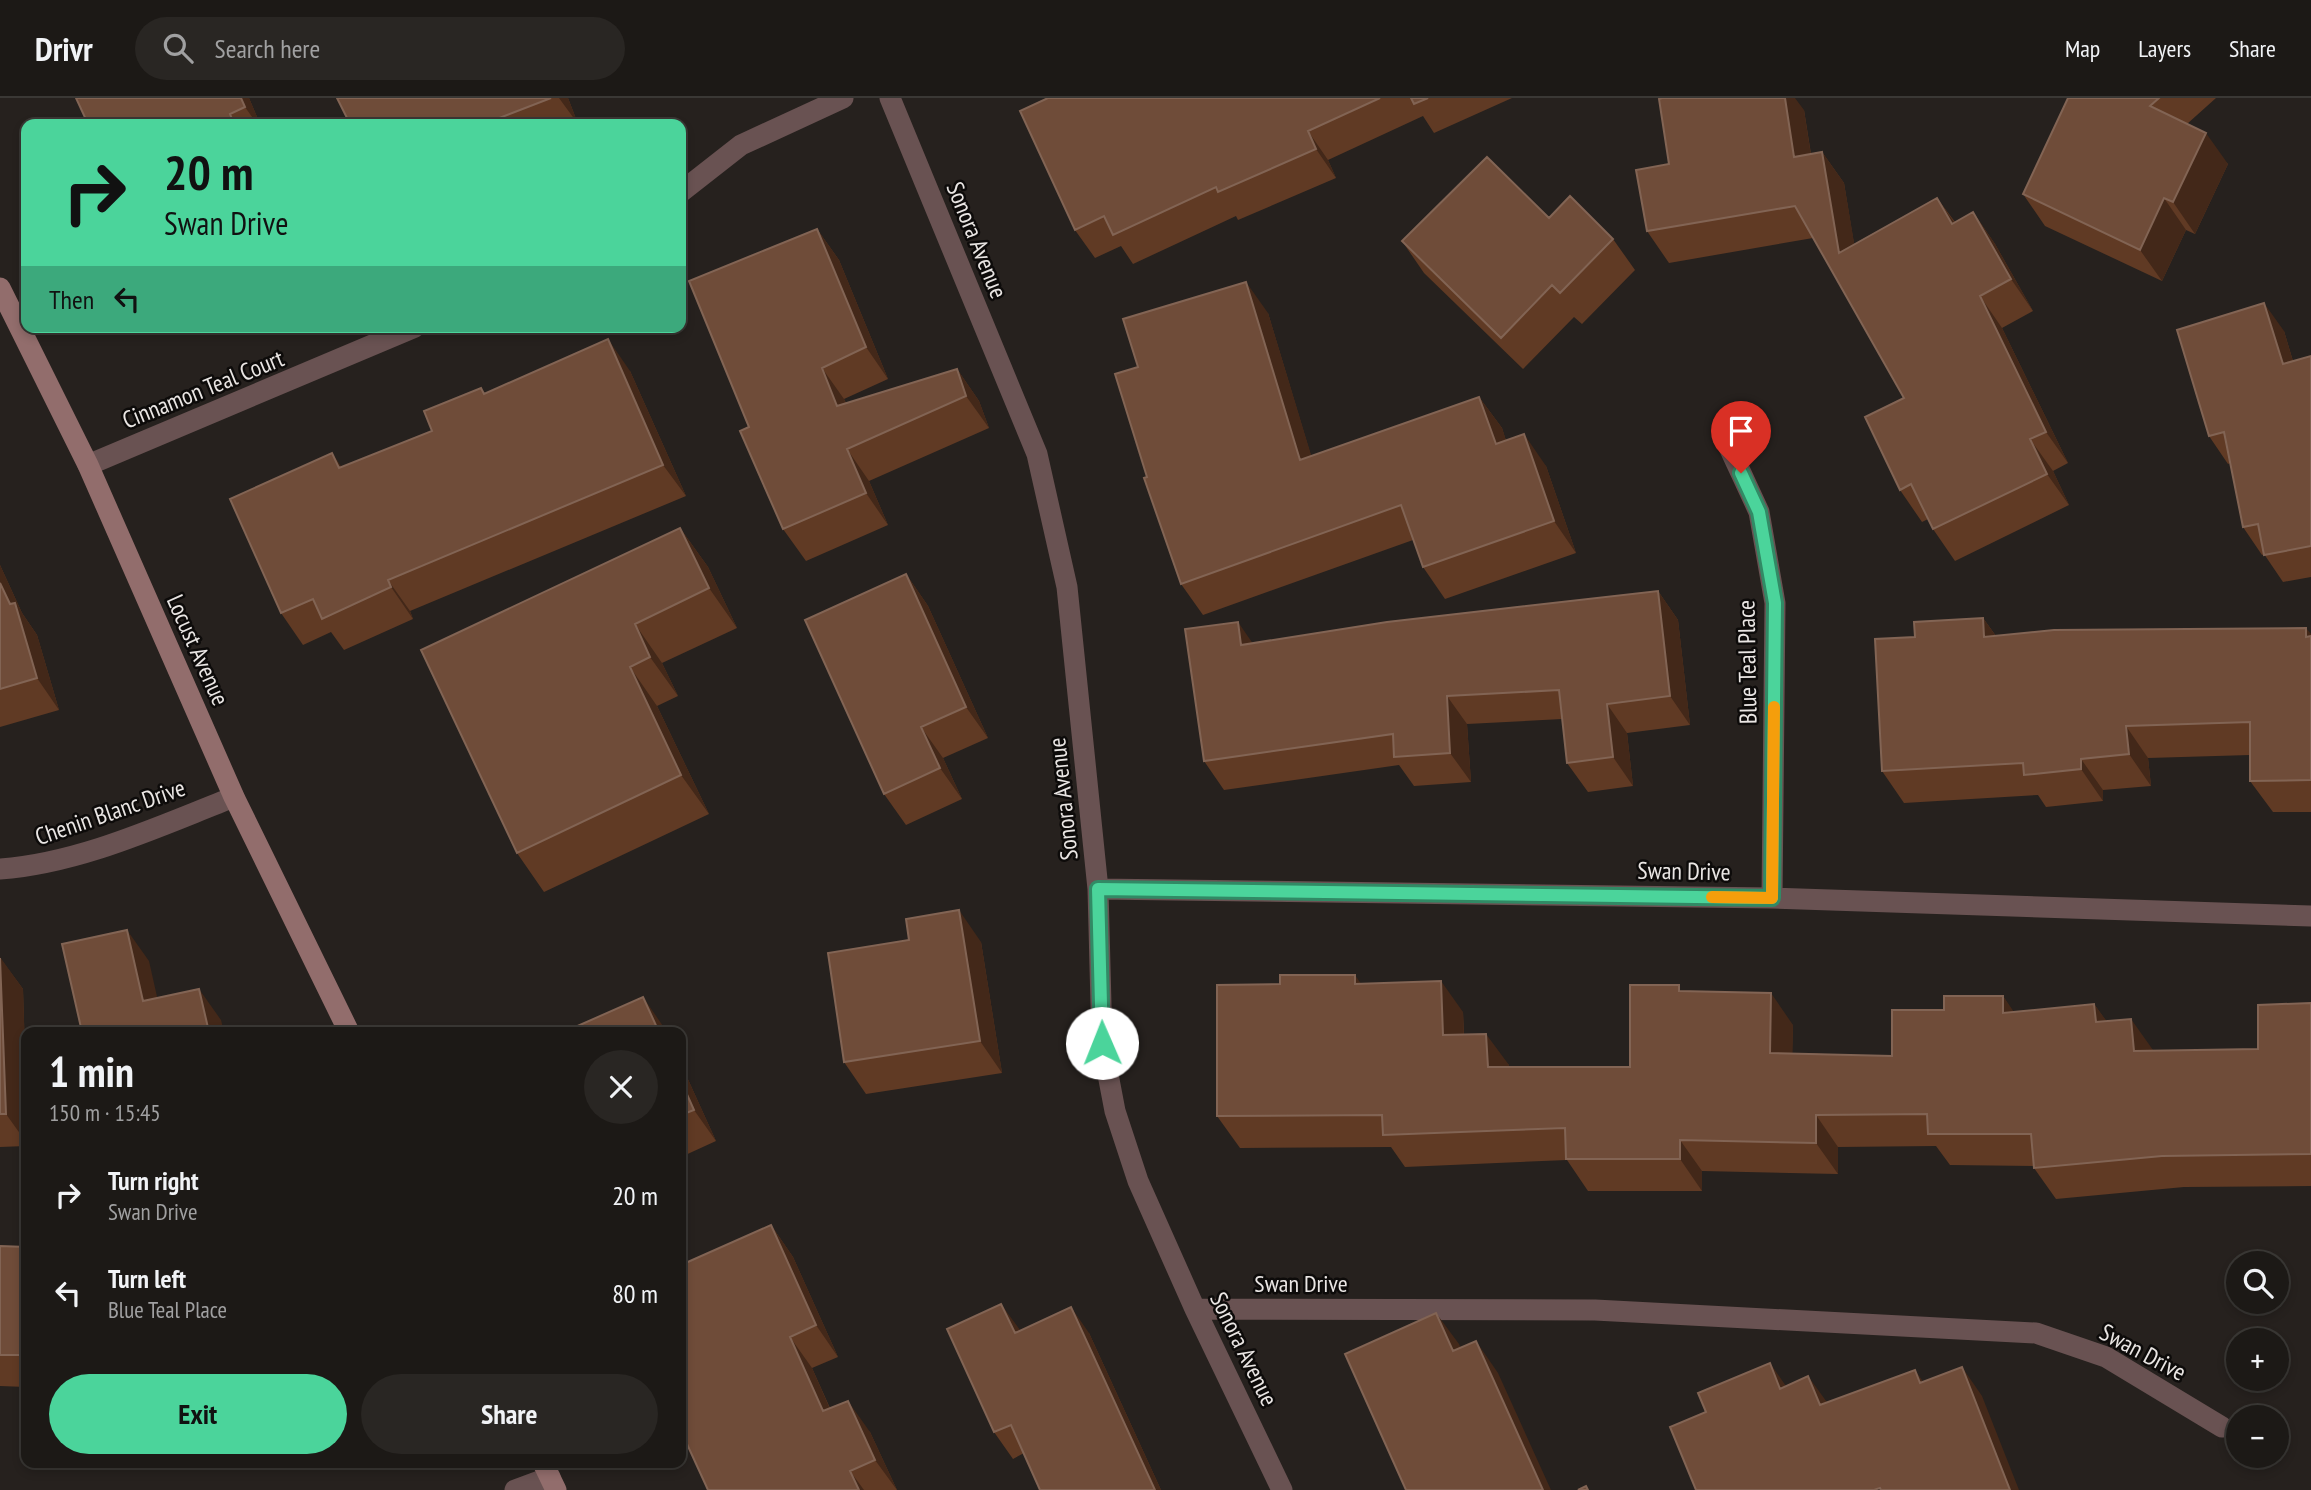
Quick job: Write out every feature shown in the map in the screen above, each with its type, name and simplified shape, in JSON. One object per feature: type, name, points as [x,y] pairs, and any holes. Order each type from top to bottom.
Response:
[{"type":"street","points":[[686,188],[741,145],[843,98]]},
{"type":"street","name":"Sonora Avenue","points":[[890,98],[1037,454],[1067,587],[1098,889],[1102,1043],[1115,1111],[1138,1181],[1195,1309],[1282,1490]]},
{"type":"street","name":"Locust Avenue","points":[[0,288],[21,330]]},
{"type":"street","name":"Locust Avenue","points":[[22,333],[88,465],[234,797],[347,1027]]},
{"type":"street","name":"Cinnamon Teal Court","points":[[88,465],[401,333]]},
{"type":"street","name":"Blue Teal Place","points":[[1723,434],[1759,512],[1775,603],[1772,898]]},
{"type":"street","name":"Chenin Blanc Drive","points":[[0,869],[29,867],[120,841],[234,797]]},
{"type":"street","name":"Swan Drive","points":[[1098,889],[1772,898],[2311,916]]},
{"type":"street","name":"Swan Drive","points":[[1195,1309],[1595,1310],[2036,1333],[2106,1357],[2222,1427]]},
{"type":"street","points":[[515,1490],[550,1477]]},
{"type":"building","points":[[76,98],[241,98],[245,107],[230,114],[232,119],[86,119]]},
{"type":"building","points":[[337,98],[551,98],[497,119],[348,119]]},
{"type":"building","points":[[1048,98],[1380,98],[1308,131],[1316,149],[1218,192],[1216,187],[1113,235],[1104,216],[1075,230],[1020,111]]},
{"type":"building","points":[[1411,98],[1428,98],[1414,104]]},
{"type":"building","points":[[1785,98],[1794,157],[1822,152],[1839,253],[1937,198],[1952,224],[1973,212],[2011,279],[1980,296],[2046,432],[2030,439],[2047,474],[1933,529],[1911,484],[1900,490],[1865,417],[1904,398],[1795,206],[1647,231],[1636,170],[1669,164],[1659,99]]},
{"type":"building","points":[[2068,98],[2159,98],[2150,106],[2206,133],[2173,202],[2164,198],[2140,250],[2023,194]]},
{"type":"building","points":[[1487,157],[1549,218],[1570,196],[1613,239],[1560,293],[1552,285],[1501,338],[1402,241]]},
{"type":"building","points":[[817,229],[866,347],[822,368],[837,406],[957,369],[966,396],[847,449],[866,493],[783,529],[740,431],[749,427],[689,281]]},
{"type":"building","points":[[1246,282],[1300,460],[1479,397],[1496,444],[1524,434],[1554,521],[1423,567],[1401,505],[1181,584],[1144,478],[1147,477],[1115,374],[1138,367],[1123,319]]},
{"type":"building","points":[[2264,303],[2283,364],[2311,356],[2311,546],[2264,555],[2258,524],[2243,527],[2224,432],[2209,436],[2177,330]]},
{"type":"building","points":[[608,339],[663,465],[388,580],[391,587],[322,619],[313,599],[281,613],[230,499],[332,453],[339,468],[432,431],[424,411],[481,388],[484,394]]},
{"type":"building","points":[[680,528],[709,588],[635,624],[650,657],[630,667],[681,775],[517,853],[421,650]]},
{"type":"building","points":[[906,574],[966,707],[921,727],[940,768],[884,794],[805,620]]},
{"type":"building","points":[[0,583],[10,604],[15,603],[37,678],[0,689]]},
{"type":"building","points":[[1658,591],[1670,696],[1607,704],[1613,757],[1567,763],[1559,690],[1447,696],[1450,753],[1394,757],[1393,734],[1204,761],[1185,629],[1238,622],[1241,645],[1387,622]]},
{"type":"building","points":[[1983,618],[1984,637],[2054,630],[2306,628],[2306,637],[2311,636],[2311,780],[2250,781],[2250,722],[2126,726],[2129,754],[2081,759],[2081,769],[2024,775],[2023,763],[1882,771],[1875,639],[1915,637],[1914,622]]},
{"type":"building","points":[[959,910],[980,1041],[844,1062],[828,953],[909,940],[906,919]]},
{"type":"building","points":[[127,930],[143,1001],[199,989],[208,1027],[81,1027],[62,944]]},
{"type":"building","points":[[0,958],[6,1114],[0,1114]]},
{"type":"building","points":[[1280,975],[1355,975],[1355,984],[1441,981],[1443,1035],[1486,1034],[1488,1067],[1630,1067],[1630,985],[1679,985],[1679,991],[1771,993],[1770,1053],[1892,1056],[1892,1010],[1944,1010],[1944,996],[2003,996],[2003,1013],[2094,1004],[2096,1022],[2131,1019],[2134,1051],[2258,1049],[2258,1005],[2311,1003],[2311,1154],[2162,1156],[2034,1168],[2031,1134],[1928,1134],[1927,1114],[1816,1115],[1816,1143],[1680,1140],[1680,1159],[1566,1159],[1565,1128],[1383,1135],[1382,1115],[1217,1116],[1217,985],[1280,984]]},
{"type":"building","points":[[643,997],[657,1027],[575,1027]]},
{"type":"building","points":[[686,1092],[694,1110],[686,1113]]},
{"type":"building","points":[[771,1225],[816,1325],[790,1337],[823,1411],[848,1401],[875,1460],[850,1471],[859,1490],[708,1490],[686,1442],[686,1263]]},
{"type":"building","points":[[0,1246],[21,1247],[21,1355],[0,1355]]},
{"type":"building","points":[[1001,1304],[1015,1333],[1071,1307],[1155,1490],[1040,1490],[1011,1425],[994,1432],[947,1329]]},
{"type":"building","points":[[1436,1313],[1453,1351],[1476,1341],[1543,1490],[1406,1490],[1345,1354]]},
{"type":"building","points":[[1770,1363],[1780,1389],[1808,1376],[1820,1405],[1915,1370],[1920,1383],[1962,1367],[2010,1490],[1696,1490],[1670,1427],[1706,1412],[1698,1393]]},
{"type":"slow traffic","points":[[1712,897],[1772,898],[1774,707]]},
{"type":"route","points":[[1102,1043],[1098,889],[1772,898],[1775,603],[1759,512],[1741,473]]}]
